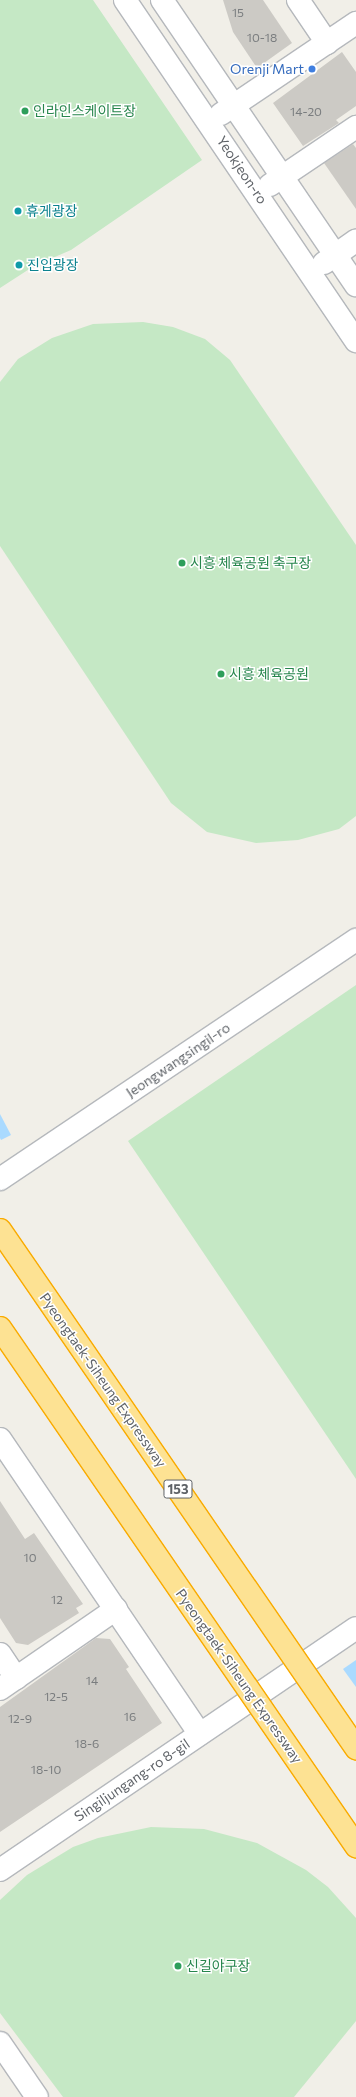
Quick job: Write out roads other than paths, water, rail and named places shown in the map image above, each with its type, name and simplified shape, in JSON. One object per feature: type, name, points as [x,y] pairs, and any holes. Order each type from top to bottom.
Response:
[{"type":"highway","name":"Pyeongtaek-Siheung Expressway","points":[[0,1230],[356,1748]]},
{"type":"highway","name":"Pyeongtaek-Siheung Expressway","points":[[0,1328],[356,1846]]},
{"type":"street","name":"Yeokjeon-ro","points":[[125,0],[258,193],[356,341]]},
{"type":"street","name":"Yeokjeon-ro","points":[[162,0],[356,285]]},
{"type":"street","points":[[298,0],[327,43]]},
{"type":"street","points":[[209,123],[356,23]]},
{"type":"street","points":[[258,193],[356,127]]},
{"type":"street","points":[[310,272],[356,241]]},
{"type":"street","name":"Jeongwangsingil-ro","points":[[0,1179],[356,940]]},
{"type":"street","name":"Singiljungang-ro 8-gil","points":[[0,1439],[200,1734],[0,1870]]},
{"type":"street","points":[[0,1654],[8,1683],[116,1609]]},
{"type":"street","points":[[200,1734],[356,1628]]},
{"type":"street","points":[[0,2043],[37,2097]]},
{"type":"water","points":[[0,1114],[11,1135],[1,1140],[0,1138]]},
{"type":"water","points":[[356,1660],[356,1687],[343,1669]]},
{"type":"place","name":"Orenji Mart","points":[[312,69]]},
{"type":"place","name":"인라인스케이트장","points":[[25,111]]},
{"type":"place","name":"휴게광장","points":[[18,211]]},
{"type":"place","name":"진입광장","points":[[19,265]]},
{"type":"place","name":"시흥 체육공원 축구장","points":[[182,563]]},
{"type":"place","name":"시흥 체육공원","points":[[221,674]]},
{"type":"place","name":"신길야구장","points":[[178,1966]]}]
